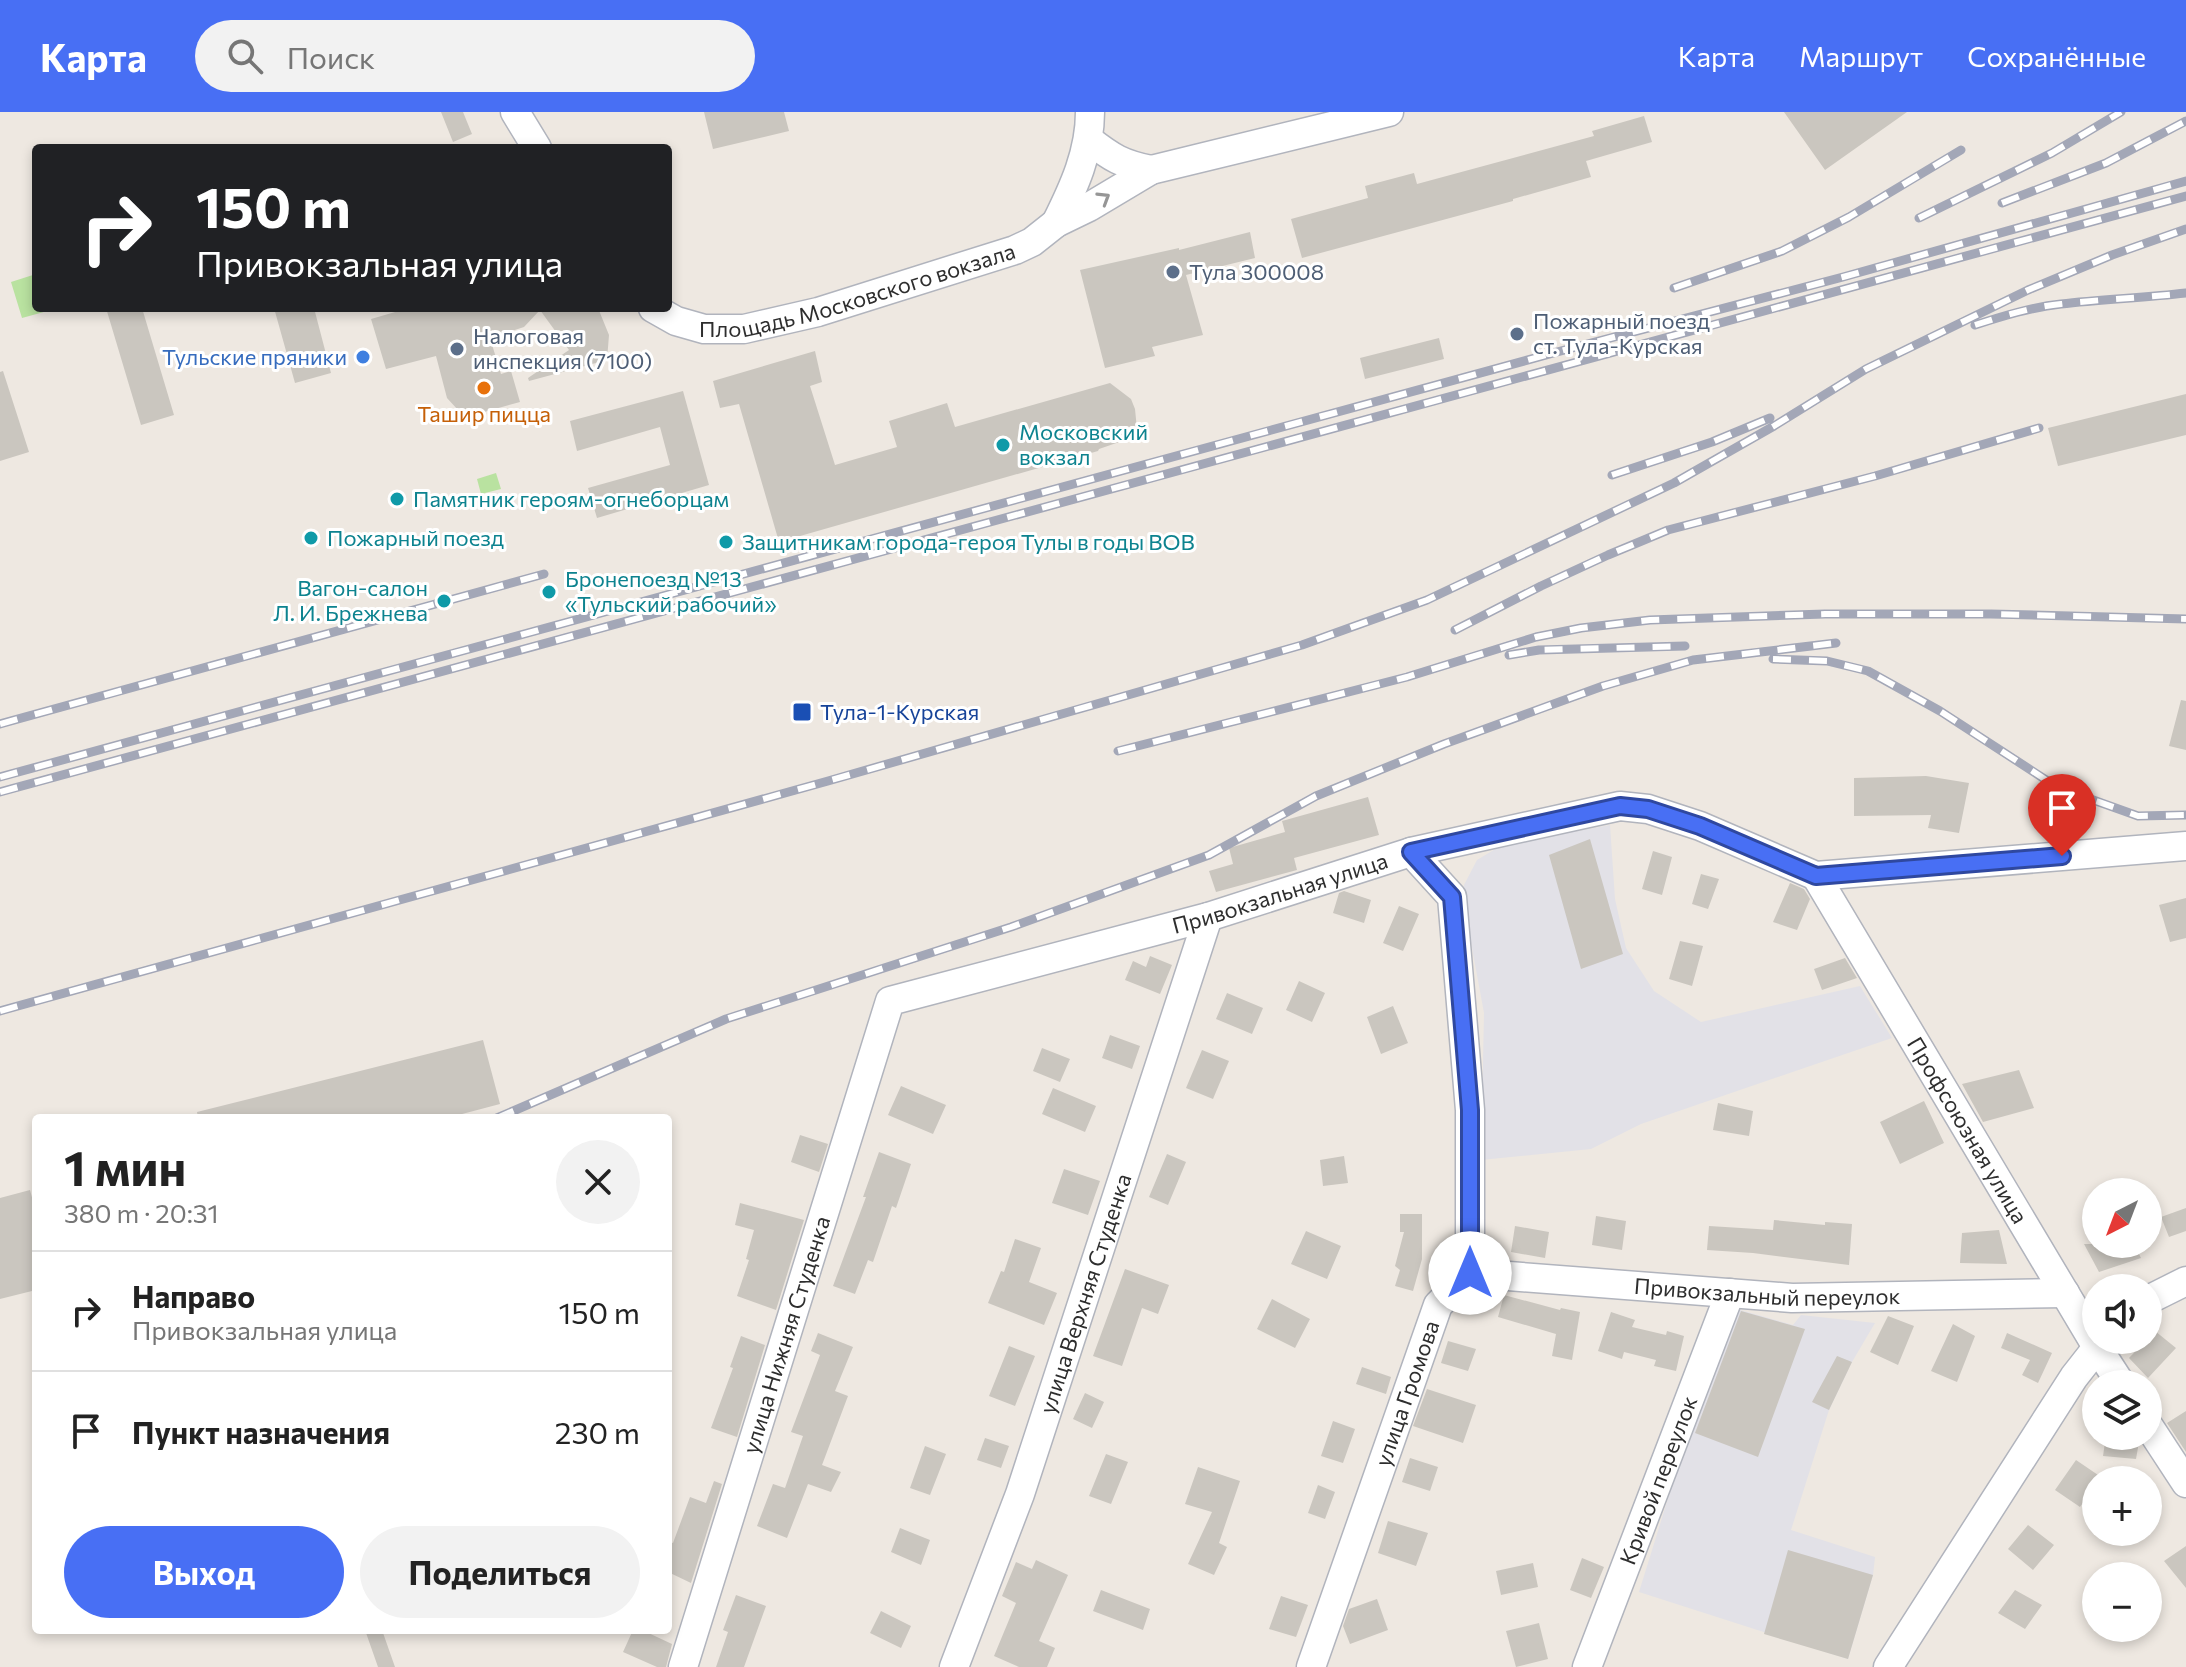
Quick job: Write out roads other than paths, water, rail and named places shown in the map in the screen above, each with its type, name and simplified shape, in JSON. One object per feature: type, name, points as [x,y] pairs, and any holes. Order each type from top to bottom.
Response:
[{"type":"street","points":[[515,112],[535,144]]},
{"type":"street","points":[[1089,126],[1107,154],[1124,164],[1151,170],[1389,112]]},
{"type":"street","points":[[1056,223],[1074,188],[1089,126]]},
{"type":"street","name":"Площадь Московского вокзала","points":[[660,312],[676,321],[704,329],[744,329],[789,320],[1015,250],[1032,242],[1056,223],[1151,170]]},
{"type":"street","name":"Привокзальная улица","points":[[890,1001],[1208,917],[1411,852],[1620,806],[1648,809],[1700,826],[1816,876],[2186,846]]},
{"type":"street","points":[[1411,852],[1452,897],[1470,1110],[1470,1273]]},
{"type":"street","name":"Профсоюзная улица","points":[[1816,876],[2082,1317]]},
{"type":"street","name":"улица Верхняя Cтуденка","points":[[954,1667],[1020,1494],[1208,917]]},
{"type":"street","name":"улица Нижняя Cтуденкa","points":[[683,1667],[890,1001]]},
{"type":"street","name":"Привокзальный переулок","points":[[1470,1273],[1792,1298],[2065,1293]]},
{"type":"street","name":"улица Громова","points":[[1311,1667],[1438,1305],[1470,1273]]},
{"type":"street","points":[[2162,1293],[2186,1281]]},
{"type":"street","name":"Кривой переулок","points":[[1587,1667],[1730,1293]]},
{"type":"street","points":[[1888,1667],[2092,1354]]},
{"type":"street","points":[[2162,1446],[2186,1483]]},
{"type":"railway","points":[[1919,218],[2052,153],[2121,112]]},
{"type":"railway","points":[[2002,203],[2106,163],[2186,121]]},
{"type":"railway","points":[[1674,288],[1782,251],[1849,217],[1961,150]]},
{"type":"railway","points":[[0,777],[2186,181]]},
{"type":"railway","points":[[0,792],[2186,196]]},
{"type":"railway","points":[[0,1011],[828,781],[1302,645],[1427,600],[1674,483],[1866,369],[2028,290],[2186,229]]},
{"type":"railway","points":[[1975,325],[2050,305],[2186,293]]},
{"type":"railway","points":[[1612,475],[1712,442],[1770,418]]},
{"type":"railway","points":[[1455,630],[1541,586],[1668,530],[1875,476],[2039,428]]},
{"type":"railway","points":[[0,724],[544,574]]},
{"type":"railway","points":[[1118,751],[1407,677],[1536,637],[1581,628],[1650,620],[1825,614],[2186,619]]},
{"type":"railway","points":[[506,1114],[726,1019],[1011,927],[1209,855],[1316,796],[1444,744],[1603,686],[1693,660],[1836,643]]},
{"type":"railway","points":[[1509,655],[1539,650],[1685,646]]},
{"type":"railway","points":[[1773,659],[1827,661],[1868,671],[1940,711],[2057,787],[2138,816],[2186,815]]},
{"type":"place","name":"Тула 300008","points":[[1173,272]]},
{"type":"place","name":"Пожарный поезд ст. Тула-Курская","points":[[1517,334]]},
{"type":"place","name":"Налоговая инспекция (7100)","points":[[457,349]]},
{"type":"place","name":"Тульские пряники","points":[[363,357]]},
{"type":"place","name":"Ташир пицца","points":[[484,388]]},
{"type":"place","name":"Московский вокзал","points":[[1003,445]]},
{"type":"place","name":"Памятник героям-огнеборцам","points":[[397,499]]},
{"type":"place","name":"Пожарный поезд","points":[[311,538]]},
{"type":"place","name":"Защитникам города-героя Тулы в годы ВОВ","points":[[726,542]]},
{"type":"place","name":"Бронепоезд №13 «Тульский рабочий»","points":[[549,592]]},
{"type":"place","name":"Вагон-салон Л. И. Брежнева","points":[[444,601]]},
{"type":"place","name":"Тула-1-Курская","points":[[802,712]]}]
